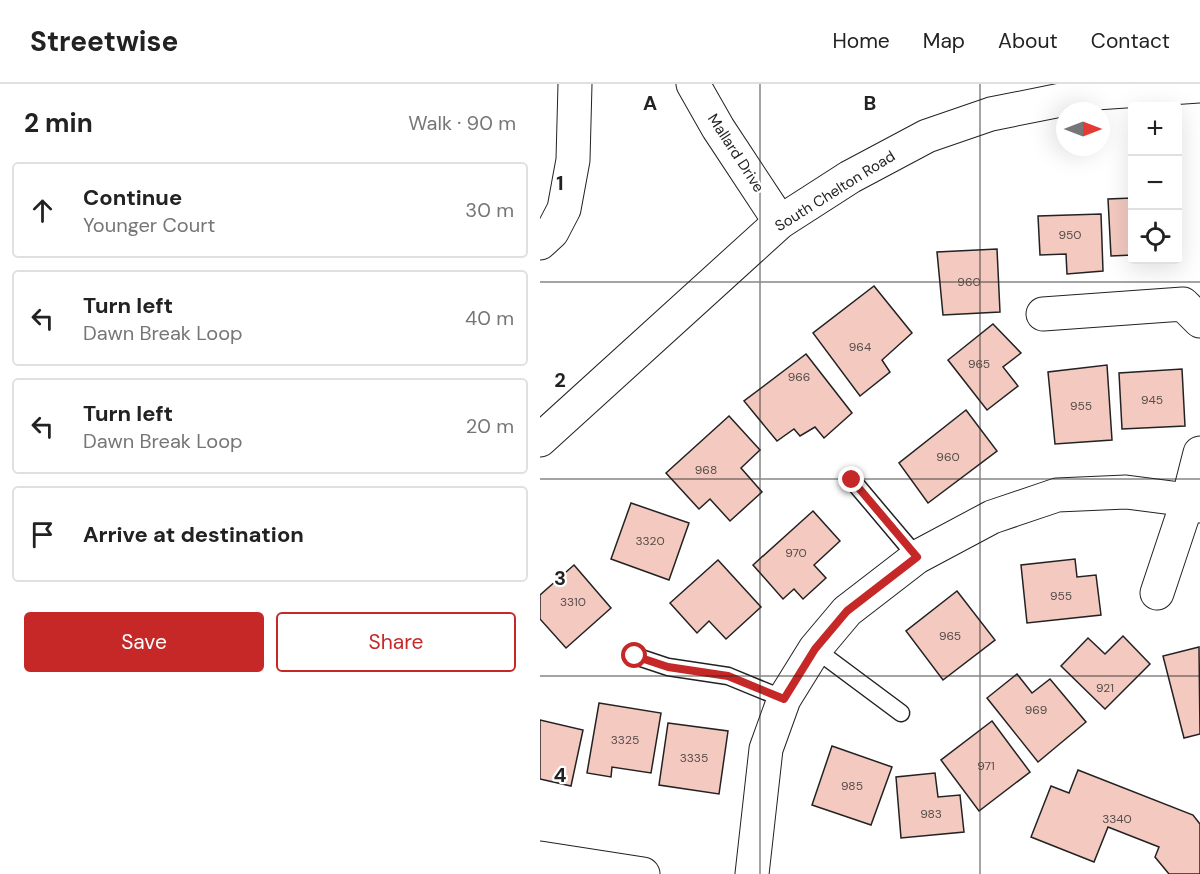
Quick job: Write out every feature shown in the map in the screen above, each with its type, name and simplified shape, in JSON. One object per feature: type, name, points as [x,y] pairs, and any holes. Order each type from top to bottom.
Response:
[{"type":"street","points":[[540,243],[552,232],[564,209],[573,160],[575,84]]},
{"type":"street","name":"Mallard Drive","points":[[693,84],[718,128],[780,222]]},
{"type":"street","name":"South Chelton Road","points":[[540,440],[780,222],[850,177],[927,136],[991,114],[1095,89],[1200,86]]},
{"type":"street","points":[[1043,314],[1183,304],[1200,321]]},
{"type":"street","points":[[1157,594],[1194,503],[1200,453]]},
{"type":"street","points":[[752,874],[766,749],[784,699],[815,649],[847,611],[917,557],[992,516],[1057,495],[1126,492],[1194,503]]},
{"type":"street","points":[[540,858],[643,874]]},
{"type":"lane","points":[[852,480],[917,557]]},
{"type":"lane","points":[[815,649],[901,713]]},
{"type":"lane","points":[[635,656],[668,667],[728,676],[784,699]]},
{"type":"building","points":[[1128,198],[1128,255],[1111,256],[1108,199]]},
{"type":"building","points":[[1101,214],[1103,271],[1067,274],[1066,254],[1040,255],[1038,216]]},
{"type":"building","points":[[997,249],[1000,312],[943,315],[937,252]]},
{"type":"building","points":[[874,286],[912,333],[882,360],[890,372],[860,396],[813,333]]},
{"type":"building","points":[[993,324],[1021,353],[1003,367],[1018,386],[987,410],[948,360]]},
{"type":"building","points":[[806,354],[852,413],[824,438],[815,427],[800,436],[794,429],[777,441],[744,401]]},
{"type":"building","points":[[1107,365],[1112,440],[1055,444],[1048,372]]},
{"type":"building","points":[[1182,369],[1185,426],[1122,429],[1119,373]]},
{"type":"building","points":[[966,410],[997,451],[928,503],[899,463]]},
{"type":"building","points":[[729,416],[760,450],[741,468],[762,492],[730,521],[710,499],[699,509],[666,473]]},
{"type":"building","points":[[631,503],[689,523],[669,580],[611,559]]},
{"type":"building","points":[[813,511],[840,541],[814,565],[826,578],[803,599],[794,589],[783,599],[753,565]]},
{"type":"building","points":[[1075,559],[1077,577],[1096,575],[1101,615],[1027,623],[1021,565]]},
{"type":"building","points":[[718,560],[761,607],[726,639],[709,621],[697,633],[670,603]]},
{"type":"building","points":[[574,565],[611,608],[566,648],[540,619],[540,595]]},
{"type":"building","points":[[957,591],[995,640],[943,680],[906,631]]},
{"type":"building","points":[[1123,636],[1150,664],[1105,709],[1061,666],[1088,638],[1105,654]]},
{"type":"building","points":[[1199,647],[1200,734],[1184,738],[1163,656]]},
{"type":"building","points":[[1017,674],[1032,693],[1050,679],[1086,722],[1038,762],[987,698]]},
{"type":"building","points":[[599,703],[661,713],[651,773],[612,767],[611,777],[587,773]]},
{"type":"building","points":[[540,720],[583,730],[571,786],[540,779]]},
{"type":"building","points":[[992,721],[1030,772],[979,811],[941,760]]},
{"type":"building","points":[[668,723],[728,731],[719,794],[659,785]]},
{"type":"building","points":[[832,746],[892,767],[871,825],[812,805]]},
{"type":"building","points":[[1078,770],[1193,815],[1200,824],[1200,874],[1169,874],[1155,857],[1159,847],[1108,827],[1094,862],[1031,837],[1051,786],[1069,793]]},
{"type":"building","points":[[935,773],[938,797],[960,795],[964,832],[901,838],[896,777]]},
{"type":"route","points":[[635,656],[668,667],[728,676],[784,699],[815,649],[847,611],[917,557],[852,480]]}]
